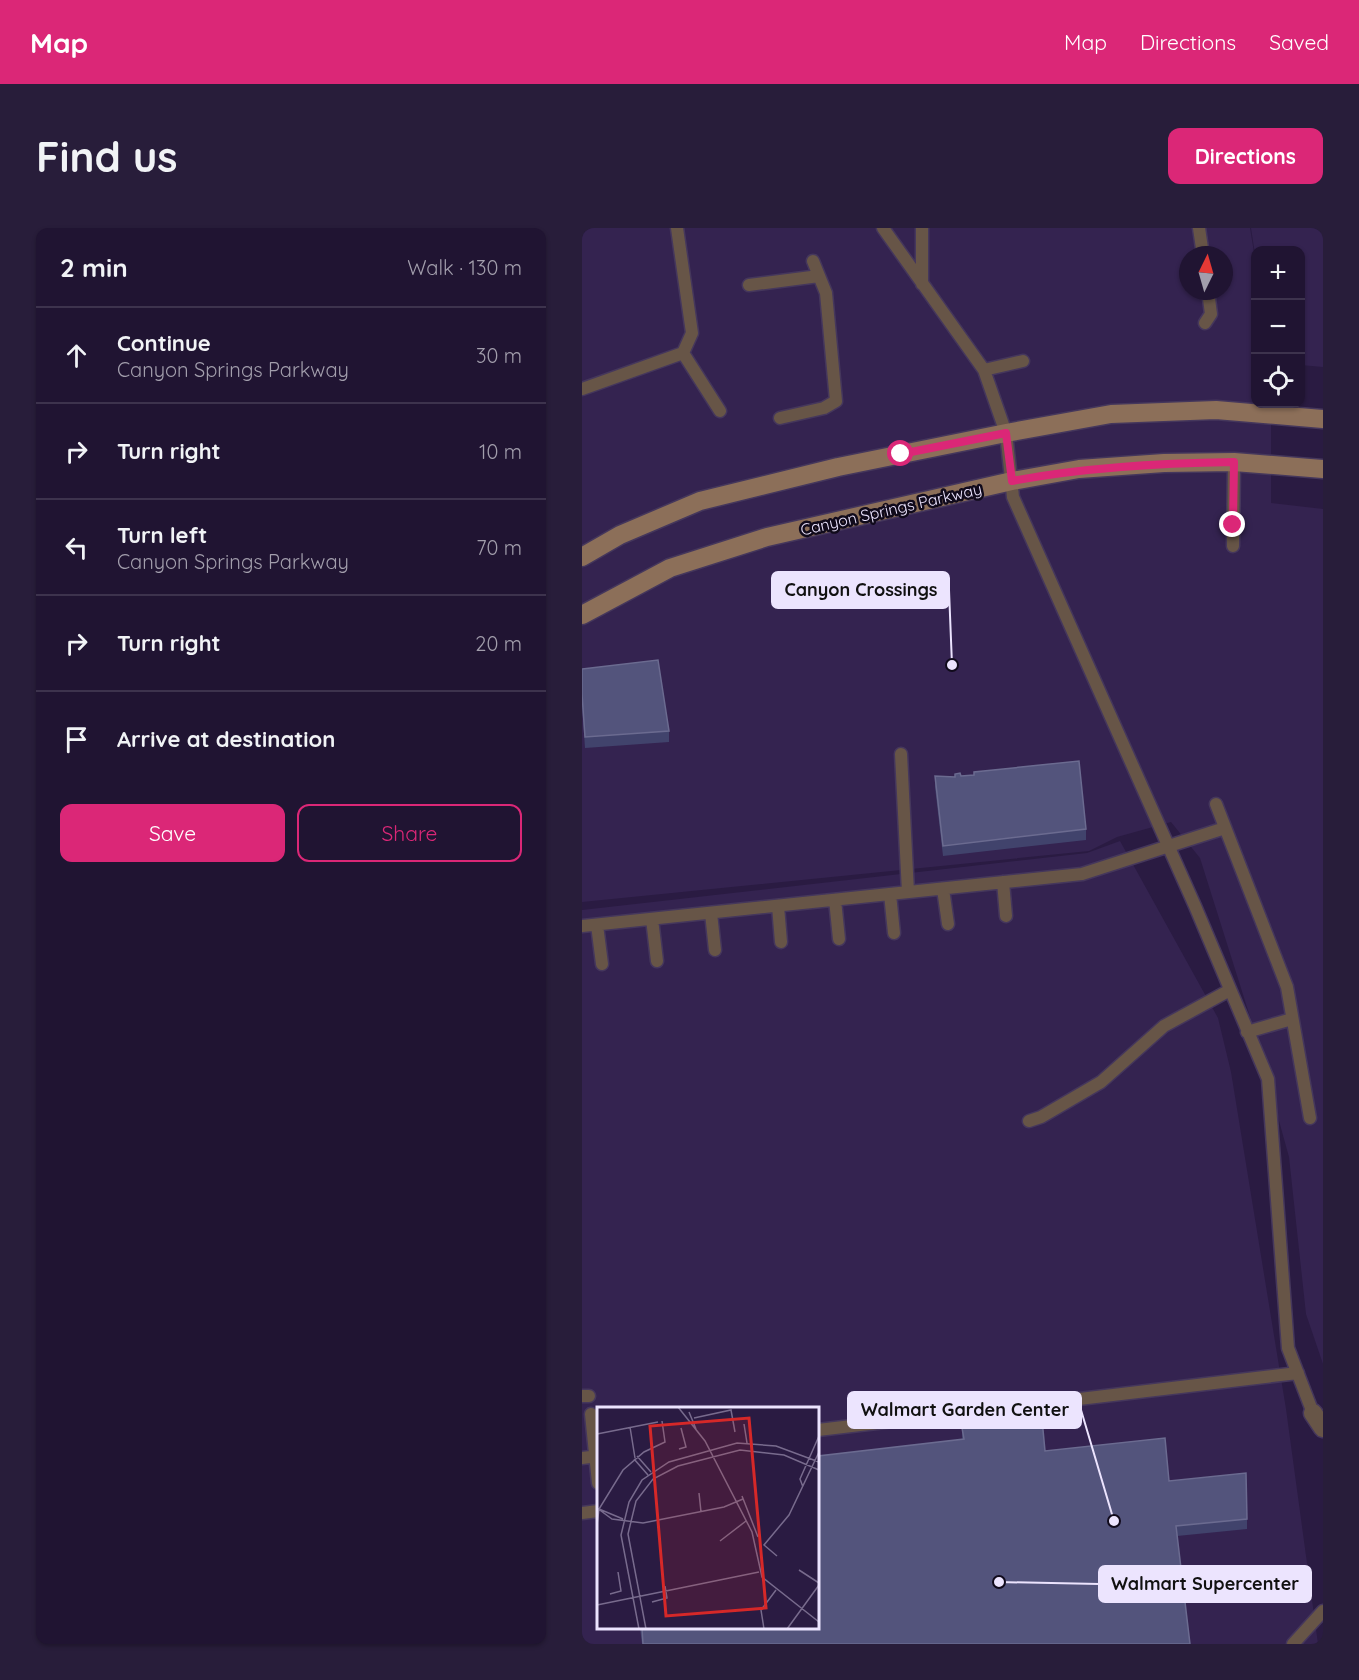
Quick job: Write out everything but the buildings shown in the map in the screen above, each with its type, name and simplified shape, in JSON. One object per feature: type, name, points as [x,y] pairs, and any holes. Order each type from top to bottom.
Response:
[{"type":"street","points":[[582,557],[620,535],[700,501],[838,467],[1006,433],[1111,414],[1290,409],[1323,418]]},
{"type":"street","name":"Canyon Springs Parkway","points":[[582,615],[670,568],[767,537],[1012,481],[1078,469],[1164,463],[1234,462],[1323,469]]},
{"type":"lane","points":[[582,389],[683,353],[692,333],[676,228]]},
{"type":"lane","points":[[883,228],[984,370],[1006,433],[1013,497],[1168,845],[1268,1079],[1288,1348],[1318,1421]]},
{"type":"lane","points":[[922,228],[922,284]]},
{"type":"lane","points":[[1199,228],[1202,246]]},
{"type":"lane","points":[[780,418],[824,408],[836,401],[826,293],[813,261]]},
{"type":"lane","points":[[748,285],[819,276]]},
{"type":"lane","points":[[1205,323],[1211,314],[1209,300]]},
{"type":"lane","points":[[683,353],[720,411]]},
{"type":"lane","points":[[984,370],[1023,361]]},
{"type":"lane","points":[[1233,546],[1234,462]]},
{"type":"lane","points":[[901,754],[909,892]]},
{"type":"lane","points":[[1216,804],[1287,987],[1310,1118]]},
{"type":"lane","points":[[582,926],[1082,874],[1225,828]]},
{"type":"lane","points":[[1003,882],[1006,916]]},
{"type":"lane","points":[[943,889],[948,924]]},
{"type":"lane","points":[[890,894],[894,933]]},
{"type":"lane","points":[[835,900],[839,939]]},
{"type":"lane","points":[[778,906],[781,942]]},
{"type":"lane","points":[[711,912],[716,950]]},
{"type":"lane","points":[[652,919],[657,961]]},
{"type":"lane","points":[[597,925],[602,964]]},
{"type":"lane","points":[[1029,1121],[1041,1117],[1101,1082],[1164,1026],[1230,990]]},
{"type":"lane","points":[[1247,1032],[1292,1019]]},
{"type":"lane","points":[[819,1430],[1298,1373]]},
{"type":"lane","points":[[582,1458],[597,1456],[591,1414]]},
{"type":"lane","points":[[582,1513],[597,1511]]},
{"type":"lane","points":[[1293,1644],[1323,1611]]},
{"type":"shaded area","points":[[582,228],[1250,228],[1253,246],[1251,246],[1251,408],[1271,408],[1271,503],[1323,509],[1323,1364],[1306,1314],[1289,1157],[1252,1023],[1200,858],[1171,822],[1117,837],[1089,851],[582,902]]},
{"type":"shaded area","points":[[1251,228],[1323,228],[1323,367],[1305,365],[1305,246],[1254,246]]},
{"type":"shaded area","points":[[1120,841],[1218,1018],[1231,1072],[1286,1409],[1318,1644],[582,1644],[582,910],[1087,853]]},
{"type":"place","name":"Canyon Crossings","points":[[952,665]]},
{"type":"place","name":"Walmart Garden Center","points":[[1114,1521]]},
{"type":"place","name":"Walmart Supercenter","points":[[999,1582]]},
{"type":"route","points":[[901,454],[1006,433],[1012,481],[1078,469],[1164,463],[1234,462],[1233,525]]}]
